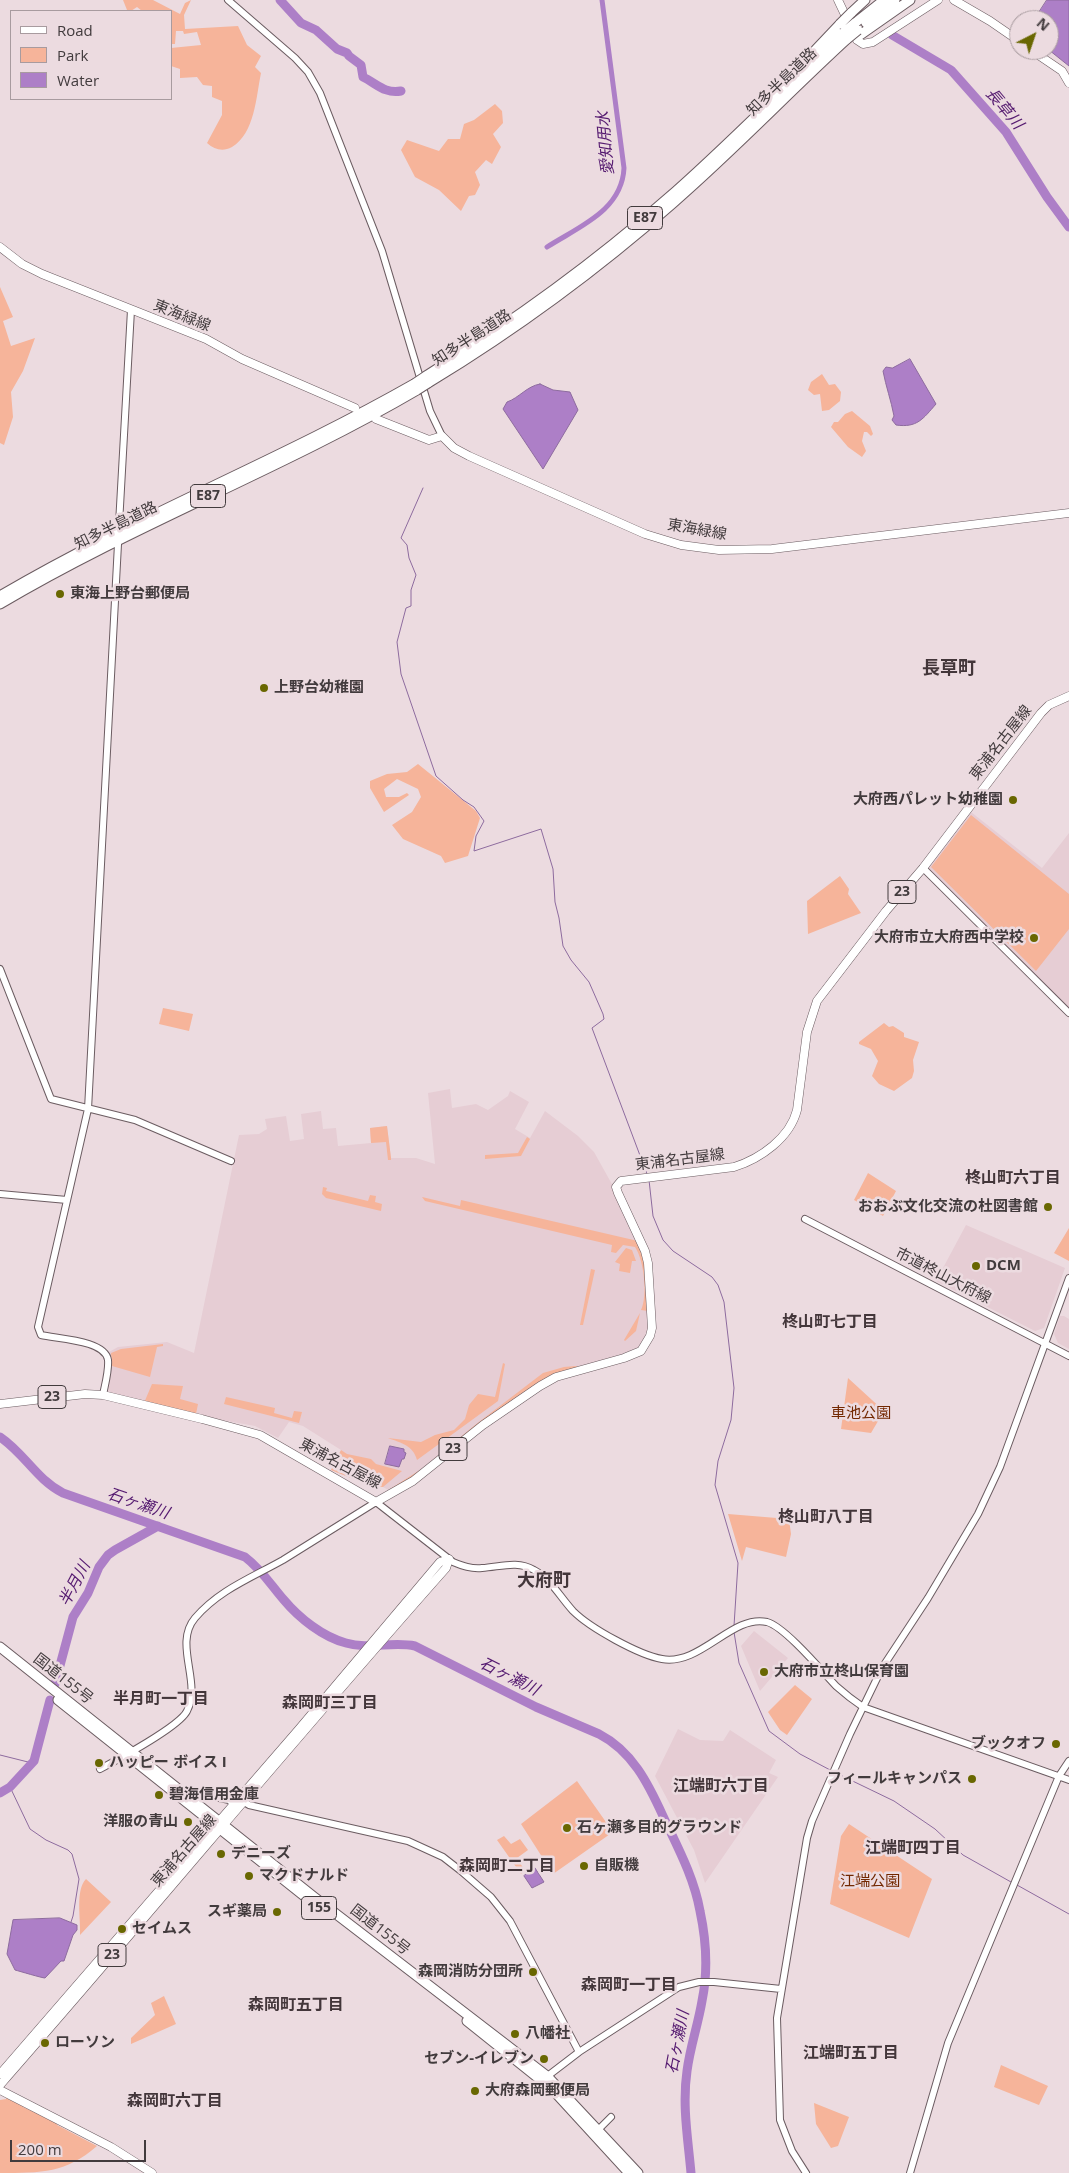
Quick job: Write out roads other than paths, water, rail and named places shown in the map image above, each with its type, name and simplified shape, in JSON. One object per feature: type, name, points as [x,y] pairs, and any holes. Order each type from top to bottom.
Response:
[{"type":"highway","points":[[845,35],[851,13],[865,0]]},
{"type":"highway","name":"知多半島道路","points":[[858,29],[884,0]]},
{"type":"highway","name":"知多半島道路","points":[[427,380],[515,318],[614,244],[692,177],[772,100],[845,35],[858,29],[895,0]]},
{"type":"highway","points":[[858,29],[910,0]]},
{"type":"highway","name":"知多半島道路","points":[[0,604],[109,544],[330,438],[519,324],[610,255],[679,198],[782,99],[845,35]]},
{"type":"highway","name":"知多半島道路","points":[[0,596],[105,538],[327,432],[415,387]]},
{"type":"highway","name":"国道155号","points":[[0,1647],[220,1826],[544,2078],[599,2129],[638,2173]]},
{"type":"highway","name":"国道155号","points":[[0,1653],[130,1754]]},
{"type":"highway","name":"国道155号","points":[[544,2078],[629,2173]]},
{"type":"main road","points":[[838,0],[857,40],[863,44],[873,42],[938,0]]},
{"type":"main road","points":[[954,0],[1009,34]]},
{"type":"main road","points":[[1046,60],[1062,71],[1069,83]]},
{"type":"main road","name":"東海緑線","points":[[0,247],[22,264],[42,274],[206,339],[242,359],[355,408]]},
{"type":"main road","points":[[376,418],[430,440],[442,436]]},
{"type":"main road","name":"東海緑線","points":[[442,436],[454,448],[468,456],[645,534],[681,545],[719,550],[772,549],[1069,513]]},
{"type":"main road","name":"東浦名古屋線","points":[[0,1404],[69,1395],[103,1395],[202,1419],[260,1436],[376,1502],[413,1481],[483,1425],[540,1386],[556,1377],[618,1360],[641,1351],[650,1336],[652,1328],[648,1263],[646,1251],[616,1187],[621,1181],[734,1167],[744,1164],[766,1150],[787,1131],[795,1118],[797,1110],[807,1032],[817,1001],[886,911],[923,868],[1041,713],[1049,705],[1069,696]]},
{"type":"main road","name":"東浦名古屋線","points":[[0,2085],[220,1826],[233,1804],[367,1653],[388,1633],[446,1568],[449,1559]]},
{"type":"main road","name":"東浦名古屋線","points":[[0,2074],[220,1826],[244,1802],[440,1562],[449,1559]]},
{"type":"main road","points":[[0,2090],[111,2147],[152,2173]]},
{"type":"street","points":[[228,0],[308,72],[320,93],[382,250],[430,411],[442,436]]},
{"type":"street","points":[[119,524],[131,310]]},
{"type":"street","points":[[103,1395],[108,1363],[106,1353],[102,1349],[91,1345],[41,1335],[38,1328],[88,1109],[118,544]]},
{"type":"street","points":[[923,868],[1069,1013]]},
{"type":"street","points":[[0,969],[51,1100],[135,1120],[231,1161]]},
{"type":"street","points":[[0,1194],[67,1200]]},
{"type":"street","name":"市道柊山大府線","points":[[806,1219],[1069,1356]]},
{"type":"street","points":[[806,2173],[792,2151],[780,2120],[776,2018],[807,1838],[832,1776],[882,1668],[928,1598],[978,1514],[1000,1466],[1069,1278]]},
{"type":"street","points":[[100,1769],[130,1754],[187,1712],[191,1700],[192,1686],[187,1647],[191,1623],[224,1592],[266,1569],[376,1502],[449,1559],[467,1568],[519,1564],[534,1570],[542,1575],[572,1609],[587,1622],[612,1638],[662,1659],[674,1660],[696,1653],[734,1630],[754,1622],[767,1622],[782,1631],[838,1688],[863,1707],[1069,1780]]},
{"type":"street","points":[[910,2173],[948,2043],[1013,1883],[1059,1776],[1069,1761]]},
{"type":"street","points":[[191,1792],[229,1800],[233,1804]]},
{"type":"street","points":[[244,1802],[249,1805],[408,1841],[443,1857],[491,1897],[510,1921],[579,2052]]},
{"type":"street","points":[[544,2078],[579,2052],[668,1993],[695,1983],[714,1982],[781,1989]]},
{"type":"street","points":[[599,2129],[611,2117]]},
{"type":"water","points":[[1047,0],[1069,0],[1069,66],[1059,58],[1059,10],[1040,10]]},
{"type":"water","points":[[910,359],[936,404],[914,424],[896,425],[892,420],[894,416],[883,371],[886,367],[892,368]]},
{"type":"water","points":[[540,384],[553,390],[570,392],[578,410],[543,469],[503,409],[507,402],[531,387]]},
{"type":"water","points":[[390,1446],[404,1449],[406,1453],[399,1467],[385,1464]]},
{"type":"water","points":[[535,1868],[544,1882],[532,1888],[524,1876]]},
{"type":"water","points":[[60,1918],[77,1925],[77,1930],[73,1935],[64,1961],[61,1961],[45,1978],[15,1970],[7,1954],[13,1920]]},
{"type":"waterway","points":[[280,0],[301,23],[316,30],[337,49],[347,53],[361,65],[363,77],[386,90],[401,91]]},
{"type":"waterway","name":"愛知用水","points":[[547,247],[584,225],[607,207],[621,183],[624,168],[602,0]]},
{"type":"waterway","name":"長草川","points":[[892,35],[951,70],[1006,132],[1047,197],[1069,227]]},
{"type":"waterway","points":[[423,488],[401,538],[407,545],[409,558],[416,575],[411,590],[411,606],[406,608],[397,642],[401,674],[436,776],[463,800],[474,807],[484,821],[476,836],[474,851],[541,829],[553,869],[555,902],[563,946],[571,960],[589,982],[603,1014],[604,1019],[592,1028],[647,1174]]},
{"type":"waterway","points":[[649,1180],[653,1216],[663,1240],[673,1251],[712,1277],[718,1285],[724,1302],[734,1388],[731,1420],[718,1461],[715,1485],[738,1563],[734,1626]]},
{"type":"waterway","name":"石ヶ瀬川","points":[[0,1437],[17,1451],[45,1481],[63,1493],[245,1557],[261,1572],[284,1600],[320,1632],[337,1640],[355,1645],[398,1644],[415,1646],[536,1707],[599,1734],[621,1749],[645,1780],[684,1862],[694,1886],[702,1922],[706,1956],[704,1990],[688,2062],[685,2096],[691,2173]]},
{"type":"waterway","name":"半月川","points":[[55,1684],[73,1617],[88,1593],[99,1567],[108,1555],[115,1550],[158,1526]]},
{"type":"waterway","points":[[734,1632],[739,1663],[769,1731],[800,1754],[832,1771]]},
{"type":"waterway","name":"半月川","points":[[0,1793],[10,1787],[34,1761],[50,1700]]},
{"type":"waterway","points":[[0,1755],[32,1763]]},
{"type":"waterway","points":[[836,1773],[894,1801],[935,1829],[963,1855],[1011,1882]]},
{"type":"waterway","points":[[10,1787],[30,1829],[72,1854],[79,1879],[71,1922]]},
{"type":"waterway","points":[[1017,1885],[1069,1914]]},
{"type":"place","name":"東海上野台郵便局","points":[[60,594]]},
{"type":"place","name":"上野台幼稚園","points":[[264,688]]},
{"type":"place","name":"大府西パレット幼稚園","points":[[1013,800]]},
{"type":"place","name":"大府市立大府西中学校","points":[[1034,938]]},
{"type":"place","name":"おおぶ文化交流の杜図書館","points":[[1048,1207]]},
{"type":"place","name":"DCM","points":[[976,1266]]},
{"type":"place","name":"大府市立柊山保育園","points":[[764,1672]]},
{"type":"place","name":"ブックオフ","points":[[1056,1744]]},
{"type":"place","name":"ハッピー ボイス I","points":[[99,1763]]},
{"type":"place","name":"フィールキャンパス","points":[[972,1779]]},
{"type":"place","name":"碧海信用金庫","points":[[159,1795]]},
{"type":"place","name":"洋服の青山","points":[[188,1822]]},
{"type":"place","name":"石ヶ瀬多目的グラウンド","points":[[567,1828]]},
{"type":"place","name":"デニーズ","points":[[221,1854]]},
{"type":"place","name":"自販機","points":[[584,1866]]},
{"type":"place","name":"マクドナルド","points":[[249,1876]]},
{"type":"place","name":"スギ薬局","points":[[277,1912]]},
{"type":"place","name":"セイムス","points":[[122,1929]]},
{"type":"place","name":"森岡消防分団所","points":[[533,1972]]},
{"type":"place","name":"八幡社","points":[[515,2034]]},
{"type":"place","name":"ローソン","points":[[45,2043]]},
{"type":"place","name":"セブン-イレブン","points":[[544,2059]]},
{"type":"place","name":"大府森岡郵便局","points":[[475,2091]]},
{"type":"district","name":"長草町","points":[[949,669]]},
{"type":"district","name":"柊山町六丁目","points":[[1013,1178]]},
{"type":"district","name":"柊山町七丁目","points":[[830,1322]]},
{"type":"district","name":"柊山町八丁目","points":[[826,1517]]},
{"type":"district","name":"大府町","points":[[544,1581]]},
{"type":"district","name":"半月町一丁目","points":[[161,1699]]},
{"type":"district","name":"森岡町三丁目","points":[[330,1703]]},
{"type":"district","name":"江端町六丁目","points":[[721,1786]]},
{"type":"district","name":"江端町四丁目","points":[[913,1848]]},
{"type":"district","name":"森岡町二丁目","points":[[507,1866]]},
{"type":"district","name":"森岡町一丁目","points":[[629,1985]]},
{"type":"district","name":"森岡町五丁目","points":[[296,2005]]},
{"type":"district","name":"江端町五丁目","points":[[851,2053]]},
{"type":"district","name":"森岡町六丁目","points":[[175,2101]]},
{"type":"park label","name":"車池公園","points":[[861,1414]]},
{"type":"park label","name":"江端公園","points":[[870,1882]]}]
